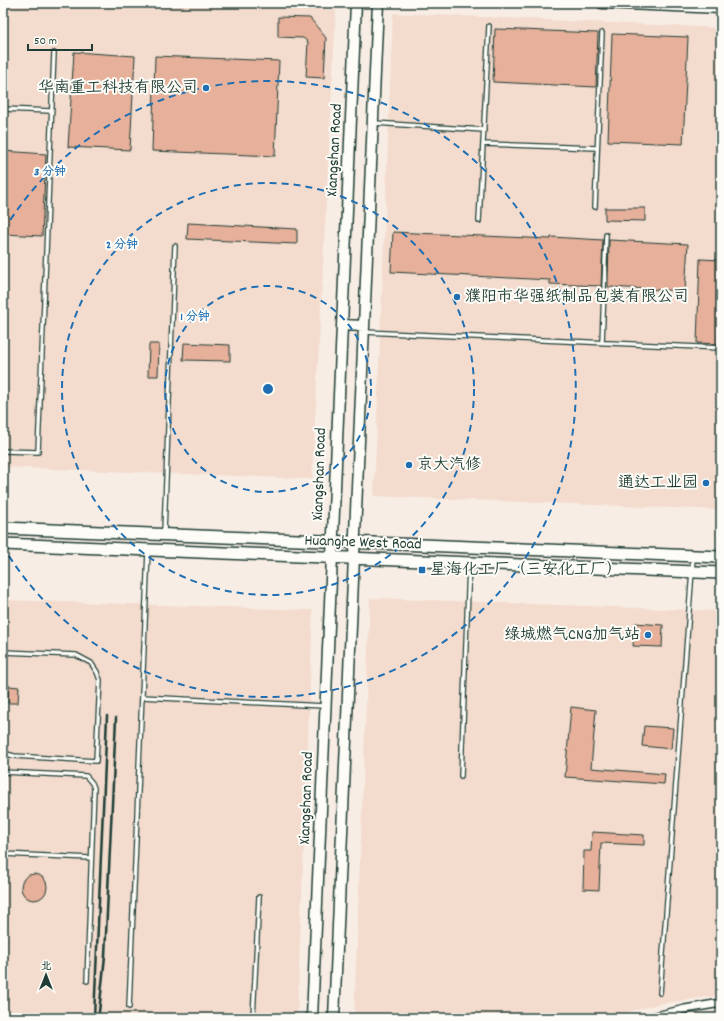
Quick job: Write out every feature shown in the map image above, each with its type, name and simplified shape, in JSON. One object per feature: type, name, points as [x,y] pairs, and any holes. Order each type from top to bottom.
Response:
[{"type":"main road","name":"Huanghe West Road","points":[[3,528],[721,557]]},
{"type":"main road","name":"Huanghe West Road","points":[[3,544],[721,573]]},
{"type":"street","name":"Xiangshan Road","points":[[312,1018],[356,3]]},
{"type":"street","points":[[334,1018],[374,123],[378,3]]},
{"type":"street","points":[[602,3],[721,8]]},
{"type":"street","points":[[342,325],[364,329]]},
{"type":"street","points":[[648,1018],[685,1009],[721,1003]]},
{"type":"lane","points":[[480,221],[488,26]]},
{"type":"lane","points":[[595,207],[602,33]]},
{"type":"lane","points":[[3,451],[38,452],[54,53]]},
{"type":"lane","points":[[3,109],[51,112]]},
{"type":"lane","points":[[374,123],[484,130]]},
{"type":"lane","points":[[483,144],[597,148]]},
{"type":"lane","points":[[602,342],[606,235]]},
{"type":"lane","points":[[164,535],[176,246]]},
{"type":"lane","points":[[364,329],[721,348]]},
{"type":"lane","points":[[130,1007],[148,550]]},
{"type":"lane","points":[[660,993],[693,556]]},
{"type":"lane","points":[[461,776],[468,563]]},
{"type":"lane","points":[[3,652],[76,655],[91,663],[100,680],[96,761],[14,756],[3,752]]},
{"type":"lane","points":[[142,697],[325,706]]},
{"type":"lane","points":[[3,772],[86,776],[94,788],[86,981]]},
{"type":"lane","points":[[3,854],[91,858]]},
{"type":"lane","points":[[253,1018],[259,897]]},
{"type":"shaded area","points":[[3,3],[150,3],[336,10],[312,479],[3,467]]},
{"type":"shaded area","points":[[393,13],[721,28],[721,510],[374,496]]},
{"type":"shaded area","points":[[370,598],[721,611],[721,995],[658,1004],[606,1018],[354,1018]]},
{"type":"shaded area","points":[[3,600],[313,610],[297,1018],[3,1018]]},
{"type":"building","points":[[278,17],[310,18],[326,38],[324,78],[306,77],[308,42],[303,38],[278,37]]},
{"type":"building","points":[[495,29],[598,33],[596,87],[493,82]]},
{"type":"building","points":[[612,34],[688,37],[683,144],[608,141]]},
{"type":"building","points":[[74,52],[135,56],[130,150],[68,147]]},
{"type":"building","points":[[155,56],[279,61],[275,156],[152,151]]},
{"type":"building","points":[[3,151],[46,154],[42,236],[3,234]]},
{"type":"building","points":[[605,208],[645,208],[645,221],[605,220]]},
{"type":"building","points":[[188,223],[297,229],[297,244],[187,239]]},
{"type":"building","points":[[393,232],[603,240],[601,286],[550,284],[550,280],[391,272]]},
{"type":"building","points":[[609,240],[688,244],[685,291],[608,287]]},
{"type":"building","points":[[700,259],[721,260],[721,344],[697,343]]},
{"type":"building","points":[[184,343],[230,345],[230,361],[183,360]]},
{"type":"building","points":[[149,344],[159,344],[158,376],[148,376]]},
{"type":"building","name":"绿城燃气CNG加气站","points":[[635,623],[663,625],[662,647],[633,646]]},
{"type":"building","points":[[9,686],[19,687],[18,703],[8,703]]},
{"type":"building","points":[[571,707],[596,710],[591,768],[665,774],[664,784],[565,777]]},
{"type":"building","points":[[644,726],[673,728],[671,749],[642,746]]},
{"type":"building","points":[[592,832],[644,835],[644,845],[601,843],[599,890],[583,889],[584,851],[591,851]]},
{"type":"building","points":[[34,874],[43,878],[47,887],[43,896],[34,900],[25,896],[21,887],[25,878]]},
{"type":"railway","points":[[94,1018],[107,716]]},
{"type":"railway","points":[[99,1012],[105,956],[116,718]]},
{"type":"place","name":"华南重工科技有限公司","points":[[206,88]]},
{"type":"place","name":"濮阳市华强纸制品包装有限公司","points":[[457,297]]},
{"type":"place","name":"京大汽修","points":[[409,465]]},
{"type":"place","name":"通达工业园","points":[[706,483]]},
{"type":"place","name":"星海化工厂（三安化工厂）","points":[[422,570]]},
{"type":"place","name":"绿城燃气CNG加气站","points":[[648,635]]}]
